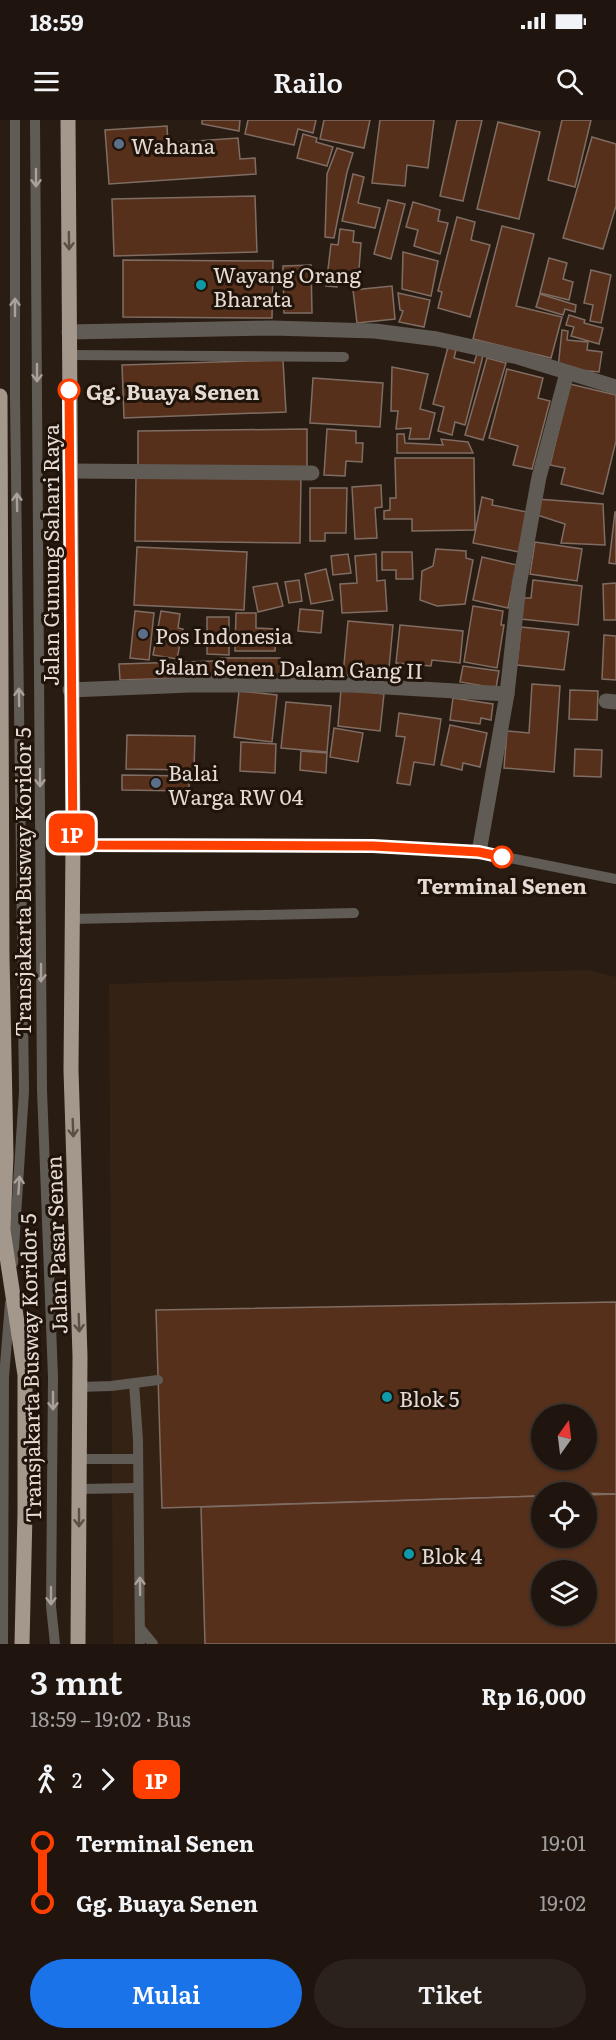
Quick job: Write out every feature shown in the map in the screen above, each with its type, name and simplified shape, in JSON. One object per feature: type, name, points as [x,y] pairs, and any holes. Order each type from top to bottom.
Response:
[{"type":"main road","name":"Jalan Gunung Sahari Raya","points":[[68,120],[70,690],[73,845]]},
{"type":"main road","points":[[0,396],[0,518]]},
{"type":"main road","name":"Jalan Pasar Senen","points":[[0,518],[6,1144],[1,1237],[25,1375],[22,1644]]},
{"type":"main road","name":"Jalan Pasar Senen","points":[[73,845],[71,1070],[80,1459],[78,1644]]},
{"type":"street","points":[[69,332],[272,328],[375,331],[460,344],[518,357],[616,387]]},
{"type":"street","points":[[479,852],[507,694],[524,559],[539,477],[567,373]]},
{"type":"street","points":[[70,471],[312,473]]},
{"type":"street","name":"Jalan Senen Dalam Gang II","points":[[70,690],[190,685],[352,685],[507,694]]},
{"type":"lane","name":"Transjakarta Busway Koridor 5","points":[[3,1644],[4,1377],[24,1091],[15,398],[15,120]]},
{"type":"lane","name":"Transjakarta Busway Koridor 5","points":[[35,120],[42,1090],[53,1377],[51,1606],[55,1644]]},
{"type":"lane","points":[[70,355],[344,357]]},
{"type":"lane","points":[[73,845],[373,846],[479,852],[616,879]]},
{"type":"lane","points":[[72,919],[354,913]]},
{"type":"lane","points":[[79,1387],[158,1380]]},
{"type":"lane","points":[[134,1383],[138,1459],[140,1644]]},
{"type":"lane","points":[[80,1459],[138,1459]]},
{"type":"lane","points":[[79,1489],[138,1488]]},
{"type":"lane","points":[[140,1628],[153,1644]]},
{"type":"shaded area","points":[[587,970],[616,977],[616,1644],[113,1644],[109,984]]},
{"type":"building","points":[[202,120],[240,120],[239,131],[202,124]]},
{"type":"building","points":[[248,120],[316,120],[313,133],[298,129],[294,145],[245,134]]},
{"type":"building","points":[[324,120],[370,120],[364,148],[320,139]]},
{"type":"building","points":[[380,120],[434,120],[428,168],[407,165],[405,186],[372,183]]},
{"type":"building","points":[[457,120],[482,120],[463,201],[440,196]]},
{"type":"building","points":[[562,120],[591,120],[575,187],[548,180]]},
{"type":"building","points":[[498,122],[540,132],[519,219],[477,209]]},
{"type":"building","points":[[167,126],[168,143],[238,138],[240,159],[255,158],[256,174],[109,184],[105,130]]},
{"type":"building","points":[[303,134],[317,138],[316,142],[333,147],[327,166],[297,158]]},
{"type":"building","points":[[592,137],[616,144],[616,206],[603,249],[563,238]]},
{"type":"building","points":[[337,148],[353,153],[334,238],[325,237],[327,174]]},
{"type":"building","points":[[353,174],[364,177],[358,203],[380,208],[375,228],[342,221]]},
{"type":"building","points":[[255,196],[257,252],[114,256],[112,199]]},
{"type":"building","points":[[388,200],[405,204],[391,259],[374,254]]},
{"type":"building","points":[[413,202],[440,210],[438,221],[448,223],[440,254],[414,246],[418,230],[406,227]]},
{"type":"building","points":[[457,217],[475,222],[471,240],[490,245],[470,317],[438,308],[442,292],[438,291]]},
{"type":"building","points":[[502,226],[534,234],[516,306],[562,317],[551,358],[473,339]]},
{"type":"building","points":[[340,229],[354,231],[353,242],[361,243],[358,282],[338,280],[337,287],[326,286],[331,244],[338,245]]},
{"type":"building","points":[[403,252],[438,261],[431,296],[402,289]]},
{"type":"building","points":[[549,258],[567,263],[563,279],[573,282],[569,300],[540,293]]},
{"type":"building","points":[[123,260],[273,261],[272,318],[123,317]]},
{"type":"building","points":[[311,265],[312,313],[284,313],[283,266]]},
{"type":"building","points":[[591,270],[611,275],[601,323],[590,321],[593,305],[584,303]]},
{"type":"building","points":[[392,286],[395,319],[357,323],[353,290]]},
{"type":"building","points":[[398,293],[430,300],[424,327],[399,322],[403,311],[400,310]]},
{"type":"building","points":[[540,294],[576,305],[575,312],[565,309],[563,315],[536,307]]},
{"type":"building","points":[[569,315],[585,320],[584,323],[603,328],[599,344],[571,336],[574,327],[566,325]]},
{"type":"building","points":[[562,330],[568,331],[567,340],[588,342],[587,350],[602,352],[599,372],[558,368]]},
{"type":"building","points":[[448,347],[456,350],[454,358],[474,363],[477,354],[483,356],[465,425],[455,422],[452,435],[438,431],[444,407],[433,404]]},
{"type":"building","points":[[487,358],[506,363],[483,440],[465,435]]},
{"type":"building","points":[[283,360],[286,412],[124,418],[122,365]]},
{"type":"building","points":[[392,367],[428,374],[420,409],[435,413],[429,439],[409,439],[411,428],[396,429],[398,411],[391,411]]},
{"type":"building","points":[[507,369],[543,378],[538,398],[550,401],[532,469],[513,465],[518,446],[489,438]]},
{"type":"building","points":[[313,378],[383,383],[380,427],[310,423]]},
{"type":"building","points":[[570,384],[616,395],[616,441],[603,494],[561,484],[565,468],[550,465]]},
{"type":"building","points":[[307,429],[307,467],[138,469],[138,431]]},
{"type":"building","points":[[327,429],[356,431],[356,443],[363,443],[362,462],[346,461],[345,476],[324,475]]},
{"type":"building","points":[[397,434],[404,434],[405,443],[443,445],[441,439],[468,442],[473,453],[397,453]]},
{"type":"building","points":[[395,458],[474,458],[475,530],[412,531],[412,519],[384,519],[384,511],[390,510],[390,498],[396,498]]},
{"type":"building","points":[[136,475],[301,477],[300,543],[135,541]]},
{"type":"building","points":[[381,485],[382,507],[375,508],[377,538],[355,539],[352,487]]},
{"type":"building","points":[[310,488],[347,488],[346,533],[325,533],[325,541],[310,541]]},
{"type":"building","points":[[482,497],[493,500],[492,505],[527,512],[519,552],[473,543]]},
{"type":"building","points":[[537,499],[603,504],[605,545],[561,543],[565,524],[537,515]]},
{"type":"building","points":[[616,512],[616,564],[609,563]]},
{"type":"building","points":[[535,542],[582,549],[577,581],[530,574]]},
{"type":"building","points":[[137,547],[247,552],[244,610],[134,605]]},
{"type":"building","points":[[436,549],[466,551],[466,558],[473,560],[465,604],[437,606],[420,600],[422,571],[433,566]]},
{"type":"building","points":[[382,552],[412,552],[413,579],[396,579],[396,570],[382,570]]},
{"type":"building","points":[[348,554],[351,573],[333,575],[331,556]]},
{"type":"building","points":[[376,554],[377,581],[385,580],[387,611],[342,613],[340,584],[357,583],[355,556]]},
{"type":"building","points":[[482,557],[517,565],[508,608],[473,600]]},
{"type":"building","points":[[326,569],[333,600],[311,604],[305,574]]},
{"type":"building","points":[[299,580],[302,601],[289,603],[285,582]]},
{"type":"building","points":[[533,580],[582,586],[578,625],[521,619],[523,598],[531,598]]},
{"type":"building","points":[[277,583],[283,606],[258,612],[253,587]]},
{"type":"building","points":[[616,583],[616,620],[604,620],[603,584]]},
{"type":"building","points":[[473,606],[503,611],[501,625],[504,625],[497,668],[464,662]]},
{"type":"building","points":[[300,609],[323,611],[321,633],[298,631]]},
{"type":"building","points":[[135,611],[154,613],[149,660],[130,658]]},
{"type":"building","points":[[161,611],[180,614],[178,628],[183,629],[177,659],[153,655]]},
{"type":"building","points":[[236,613],[256,613],[256,628],[276,629],[275,651],[235,651]]},
{"type":"building","points":[[207,617],[229,617],[229,655],[207,654]]},
{"type":"building","points":[[348,621],[393,625],[388,679],[343,675]]},
{"type":"building","points":[[400,625],[463,631],[460,663],[432,660],[431,666],[396,663]]},
{"type":"building","points":[[521,627],[569,632],[564,670],[517,665]]},
{"type":"building","points":[[604,635],[616,636],[616,680],[602,679]]},
{"type":"building","points":[[220,658],[280,658],[280,676],[220,676]]},
{"type":"building","points":[[214,661],[215,677],[120,680],[119,664]]},
{"type":"building","points":[[463,666],[499,671],[496,688],[460,682]]},
{"type":"building","points":[[532,684],[560,686],[554,772],[504,768],[507,731],[529,733]]},
{"type":"building","points":[[341,689],[384,694],[380,731],[338,726]]},
{"type":"building","points":[[570,690],[598,691],[597,720],[569,719]]},
{"type":"building","points":[[239,691],[277,695],[272,742],[234,737]]},
{"type":"building","points":[[453,698],[493,704],[491,720],[481,718],[480,724],[450,720]]},
{"type":"building","points":[[286,702],[331,706],[327,752],[281,748]]},
{"type":"building","points":[[399,713],[441,719],[434,765],[414,762],[410,785],[397,783],[405,737],[396,736]]},
{"type":"building","points":[[450,725],[487,733],[480,767],[463,763],[462,770],[441,765]]},
{"type":"building","points":[[334,728],[363,733],[358,762],[330,757]]},
{"type":"building","points":[[127,735],[195,736],[194,770],[126,769]]},
{"type":"building","points":[[241,742],[276,744],[275,773],[240,771]]},
{"type":"building","points":[[575,749],[602,750],[601,777],[574,776]]},
{"type":"building","points":[[301,751],[327,753],[326,773],[300,770]]},
{"type":"building","name":"Balai Warga RW 04","points":[[122,775],[189,776],[189,791],[122,790]]},
{"type":"building","name":"Blok 5","points":[[616,1302],[616,1494],[597,1493],[597,1482],[531,1482],[531,1496],[162,1508],[156,1310]]},
{"type":"building","name":"Blok 4","points":[[616,1494],[616,1644],[205,1644],[201,1507],[531,1496],[531,1548],[597,1548],[597,1495]]},
{"type":"bus line","name":"1P","points":[[69,390],[73,845],[373,846],[479,852],[502,857]]},
{"type":"place","name":"Wahana","points":[[119,144]]},
{"type":"place","name":"Wayang Orang Bharata","points":[[201,285]]},
{"type":"place","name":"Gg. Buaya Senen","points":[[69,390]]},
{"type":"place","name":"Pos Indonesia","points":[[143,634]]},
{"type":"place","name":"Balai Warga RW 04","points":[[156,783]]},
{"type":"place","name":"Terminal Senen","points":[[502,857]]},
{"type":"place","name":"Blok 5","points":[[387,1397]]},
{"type":"place","name":"Blok 4","points":[[409,1554]]}]
